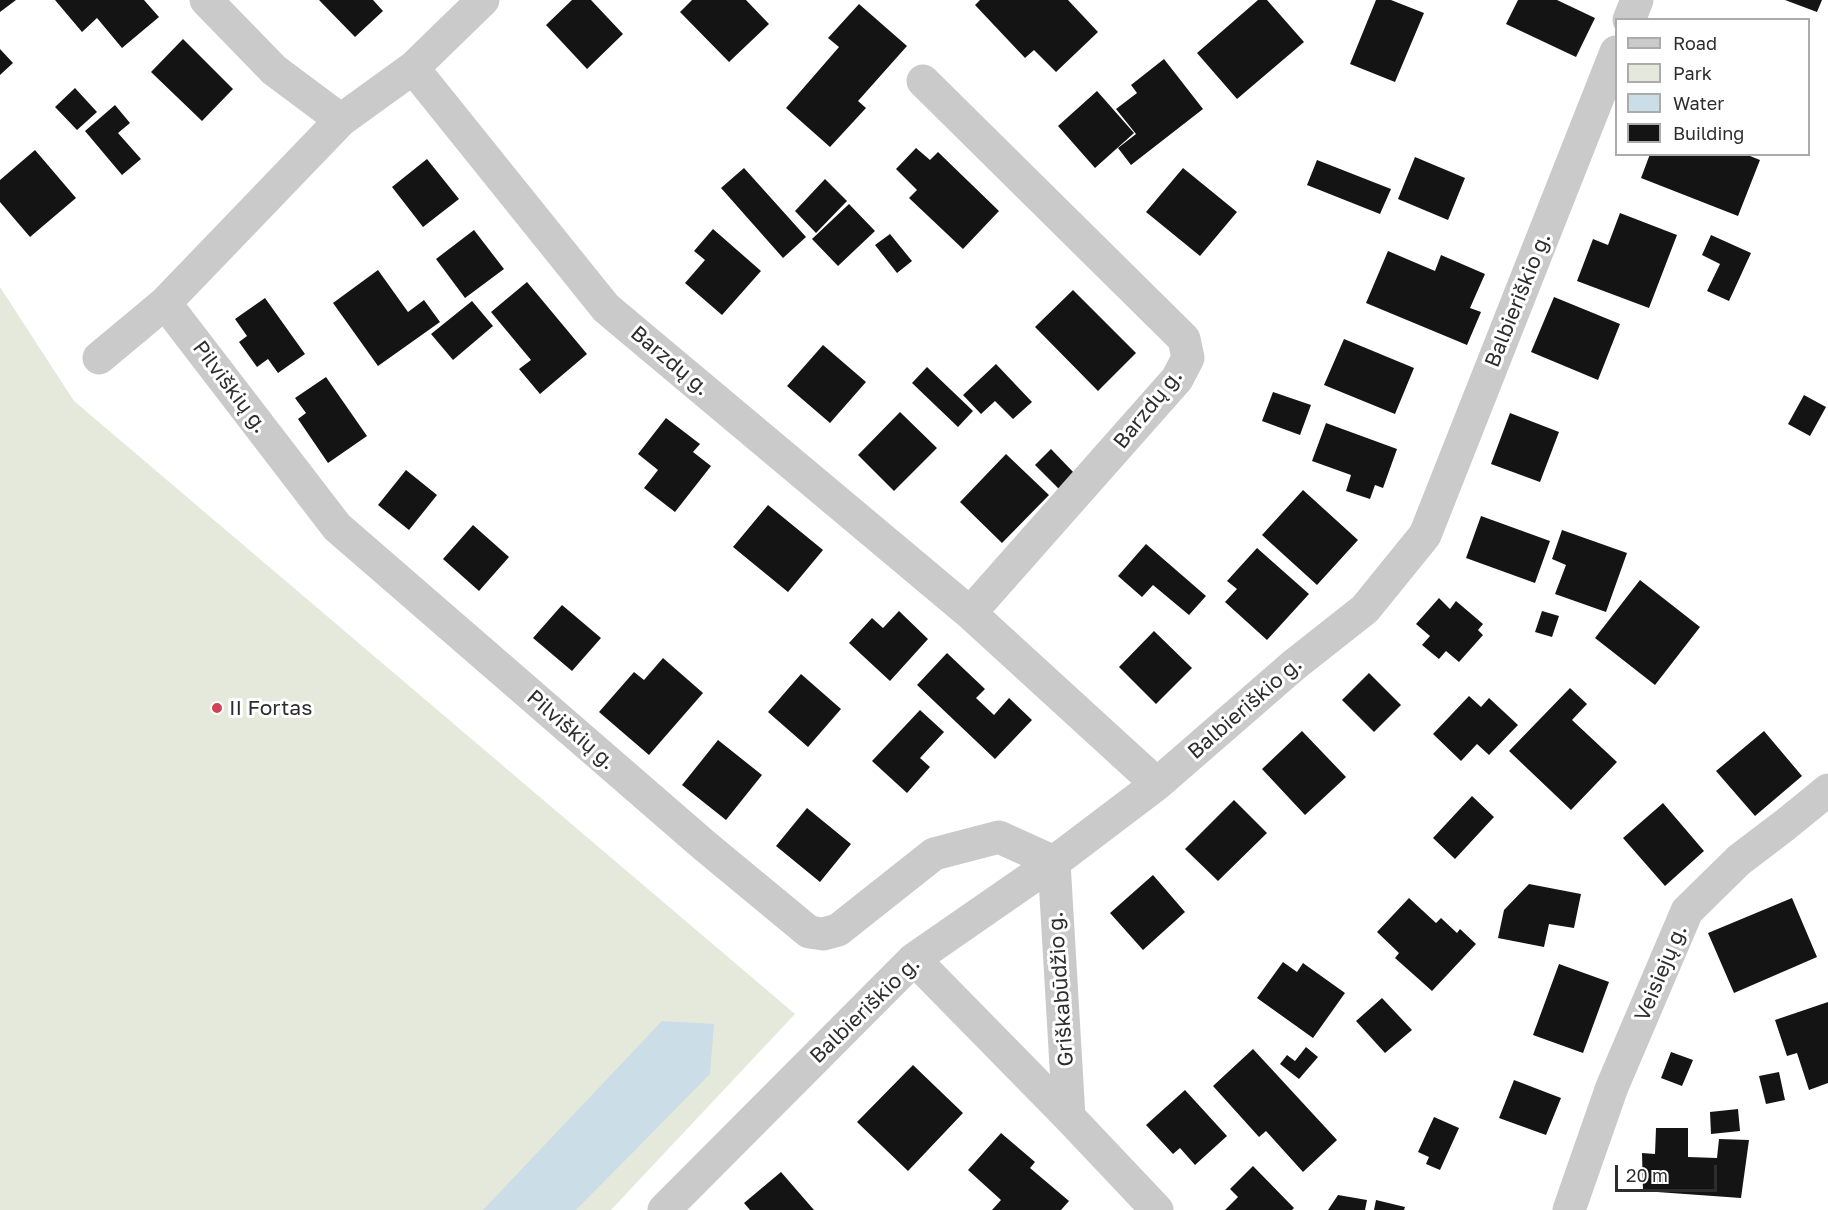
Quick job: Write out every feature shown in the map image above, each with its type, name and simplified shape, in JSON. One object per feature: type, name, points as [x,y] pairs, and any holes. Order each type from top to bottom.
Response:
[{"type":"street","points":[[206,0],[274,70],[341,120]]},
{"type":"street","points":[[99,358],[165,303],[341,120],[413,68],[483,0]]},
{"type":"street","points":[[1630,18],[1638,0]]},
{"type":"street","name":"Balbieriškio g.","points":[[664,1210],[914,959],[1054,862],[1157,784],[1294,665],[1365,609],[1425,535],[1615,57]]},
{"type":"street","name":"Barzdų g.","points":[[413,68],[606,308],[970,612],[1157,784]]},
{"type":"street","name":"Barzdų g.","points":[[923,81],[1184,339],[1188,358],[1177,379],[970,612]]},
{"type":"street","name":"Pilviškių g.","points":[[165,303],[337,527],[705,846],[809,932],[823,934],[838,930],[934,854],[999,837],[1054,862]]},
{"type":"street","name":"Veisiejų g.","points":[[1569,1210],[1612,1087],[1687,911],[1739,860],[1828,790]]},
{"type":"street","name":"Griškabūdžio g.","points":[[1054,862],[1069,1117]]},
{"type":"street","name":"Griškabūdžio g.","points":[[914,959],[1157,1210]]},
{"type":"green space","name":"II Fortas","points":[[0,287],[74,401],[795,1014],[611,1210],[0,1210]]},
{"type":"water","points":[[662,1021],[714,1024],[710,1074],[576,1210],[483,1210]]},
{"type":"building","points":[[0,0],[16,0],[0,12]]},
{"type":"building","points":[[55,0],[144,0],[159,17],[122,48],[97,18],[82,32]]},
{"type":"building","points":[[319,0],[373,0],[383,11],[355,37]]},
{"type":"building","points":[[572,0],[591,0],[623,34],[587,69],[546,25]]},
{"type":"building","points":[[692,0],[746,0],[769,24],[729,62],[680,12]]},
{"type":"building","points":[[980,0],[1068,0],[1098,32],[1056,72],[1034,50],[1025,58],[975,5]]},
{"type":"building","points":[[1258,0],[1267,0],[1304,42],[1237,99],[1197,53]]},
{"type":"building","points":[[1376,0],[1391,0],[1424,13],[1395,82],[1350,64]]},
{"type":"building","points":[[1518,0],[1557,0],[1595,18],[1576,57],[1506,24]]},
{"type":"building","points":[[1785,0],[1822,0],[1817,12]]},
{"type":"building","points":[[859,4],[907,46],[858,101],[866,108],[830,147],[786,108],[839,47],[828,38]]},
{"type":"building","points":[[183,39],[233,89],[202,121],[151,72]]},
{"type":"building","points":[[0,49],[13,63],[0,75]]},
{"type":"building","points":[[1164,59],[1203,109],[1131,165],[1118,148],[1136,134],[1116,109],[1137,93],[1131,85]]},
{"type":"building","points":[[75,88],[97,112],[77,130],[55,107]]},
{"type":"building","points":[[1097,91],[1134,133],[1095,168],[1058,126]]},
{"type":"building","points":[[115,105],[130,123],[118,133],[141,159],[122,175],[85,131]]},
{"type":"building","points":[[916,148],[930,160],[938,152],[999,211],[963,249],[909,198],[917,190],[896,169]]},
{"type":"building","points":[[35,150],[76,198],[30,237],[0,202],[0,180]]},
{"type":"building","points":[[1649,156],[1750,156],[1760,160],[1738,216],[1641,178]]},
{"type":"building","points":[[1415,157],[1465,178],[1448,220],[1398,199]]},
{"type":"building","points":[[427,159],[459,199],[423,227],[392,187]]},
{"type":"building","points":[[1317,160],[1391,189],[1380,214],[1307,185]]},
{"type":"building","points":[[744,168],[806,237],[783,258],[721,188]]},
{"type":"building","points":[[1183,168],[1237,212],[1200,256],[1146,212]]},
{"type":"building","points":[[825,179],[847,201],[816,233],[795,211]]},
{"type":"building","points":[[849,204],[875,231],[838,266],[812,239]]},
{"type":"building","points":[[1620,213],[1677,235],[1649,308],[1577,281],[1593,239],[1608,245]]},
{"type":"building","points":[[713,229],[761,271],[722,315],[685,283],[705,260],[694,251]]},
{"type":"building","points":[[474,230],[504,269],[465,298],[436,259]]},
{"type":"building","points":[[890,234],[912,261],[897,273],[875,245]]},
{"type":"building","points":[[1711,235],[1751,253],[1729,301],[1707,291],[1720,264],[1702,255]]},
{"type":"building","points":[[1388,251],[1435,271],[1441,255],[1485,274],[1470,308],[1481,312],[1467,345],[1366,303]]},
{"type":"building","points":[[378,270],[408,312],[424,300],[440,322],[378,366],[333,303]]},
{"type":"building","points":[[527,282],[587,354],[540,394],[519,369],[531,360],[491,312]]},
{"type":"building","points":[[1073,290],[1136,353],[1098,391],[1035,327]]},
{"type":"building","points":[[1554,297],[1620,324],[1598,380],[1531,352]]},
{"type":"building","points":[[265,298],[305,354],[278,373],[268,359],[257,367],[239,342],[247,336],[235,319]]},
{"type":"building","points":[[472,301],[493,326],[453,360],[431,334]]},
{"type":"building","points":[[1344,339],[1414,368],[1395,414],[1324,385]]},
{"type":"building","points":[[823,345],[866,382],[830,423],[787,386]]},
{"type":"building","points":[[996,364],[1032,402],[1013,419],[995,401],[981,414],[963,395]]},
{"type":"building","points":[[927,367],[973,411],[958,427],[912,383]]},
{"type":"building","points":[[326,377],[367,436],[328,463],[298,419],[306,413],[295,398]]},
{"type":"building","points":[[1273,392],[1311,405],[1300,435],[1262,421]]},
{"type":"building","points":[[1804,395],[1826,407],[1810,436],[1788,424]]},
{"type":"building","points":[[900,412],[937,448],[894,491],[858,455]]},
{"type":"building","points":[[1510,413],[1559,432],[1540,482],[1491,464]]},
{"type":"building","points":[[666,418],[700,444],[693,452],[711,466],[675,512],[644,488],[658,470],[638,454]]},
{"type":"building","points":[[1326,423],[1397,449],[1383,488],[1375,485],[1370,499],[1346,491],[1351,475],[1312,461]]},
{"type":"building","points":[[1051,449],[1076,475],[1061,491],[1035,465]]},
{"type":"building","points":[[1006,454],[1049,495],[1002,543],[960,502]]},
{"type":"building","points":[[406,470],[437,495],[409,530],[378,505]]},
{"type":"building","points":[[1303,490],[1358,540],[1317,585],[1262,535]]},
{"type":"building","points":[[768,505],[823,550],[788,592],[733,547]]},
{"type":"building","points":[[1481,516],[1550,541],[1535,583],[1466,558]]},
{"type":"building","points":[[473,525],[509,557],[479,591],[443,559]]},
{"type":"building","points":[[1562,530],[1627,553],[1606,612],[1555,594],[1566,565],[1552,559]]},
{"type":"building","points":[[1146,544],[1206,596],[1189,615],[1153,585],[1142,597],[1118,576]]},
{"type":"building","points":[[1257,548],[1309,594],[1267,640],[1225,602],[1237,589],[1227,581]]},
{"type":"building","points":[[1640,580],[1700,627],[1655,685],[1595,638]]},
{"type":"building","points":[[1439,598],[1450,609],[1456,601],[1483,624],[1478,630],[1483,635],[1459,662],[1446,651],[1439,659],[1422,645],[1430,636],[1416,624]]},
{"type":"building","points":[[562,605],[601,638],[572,671],[533,638]]},
{"type":"building","points":[[899,611],[928,639],[890,681],[849,643],[872,618],[883,628]]},
{"type":"building","points":[[1542,611],[1559,616],[1552,637],[1535,632]]},
{"type":"building","points":[[1154,631],[1192,668],[1156,704],[1119,667]]},
{"type":"building","points":[[947,653],[985,689],[976,698],[994,715],[1009,698],[1032,720],[995,759],[917,685]]},
{"type":"building","points":[[663,658],[703,693],[649,755],[599,712],[634,672],[644,680]]},
{"type":"building","points":[[1369,673],[1401,705],[1374,732],[1342,700]]},
{"type":"building","points":[[801,674],[841,709],[808,747],[768,712]]},
{"type":"building","points":[[1570,688],[1587,704],[1572,720],[1617,762],[1571,810],[1509,751]]},
{"type":"building","points":[[1469,696],[1481,707],[1489,698],[1518,725],[1489,755],[1477,744],[1461,761],[1433,734]]},
{"type":"building","points":[[920,710],[944,732],[920,758],[930,767],[907,793],[872,761]]},
{"type":"building","points":[[1302,731],[1346,777],[1305,815],[1262,769]]},
{"type":"building","points":[[1764,731],[1802,776],[1755,816],[1716,771]]},
{"type":"building","points":[[718,740],[762,775],[726,820],[682,785]]},
{"type":"building","points":[[1472,796],[1494,817],[1455,859],[1433,838]]},
{"type":"building","points":[[1234,800],[1267,833],[1218,881],[1185,849]]},
{"type":"building","points":[[1663,803],[1704,851],[1665,886],[1623,838]]},
{"type":"building","points":[[807,808],[851,844],[820,882],[776,846]]},
{"type":"building","points":[[1153,875],[1185,912],[1143,950],[1110,913]]},
{"type":"building","points":[[1529,884],[1581,894],[1574,928],[1549,924],[1544,947],[1498,938],[1504,910]]},
{"type":"building","points":[[1409,898],[1436,923],[1441,918],[1457,933],[1460,929],[1476,944],[1432,991],[1395,958],[1399,953],[1377,932]]},
{"type":"building","points":[[1792,898],[1817,957],[1734,993],[1708,933]]},
{"type":"building","points":[[1283,962],[1297,972],[1303,963],[1345,993],[1313,1038],[1257,998]]},
{"type":"building","points":[[1559,964],[1609,982],[1583,1053],[1533,1035]]},
{"type":"building","points":[[1382,998],[1412,1030],[1385,1053],[1356,1021]]},
{"type":"building","points":[[1828,1002],[1828,1083],[1809,1090],[1797,1053],[1787,1056],[1775,1020]]},
{"type":"building","points":[[1306,1047],[1318,1057],[1299,1079],[1280,1064],[1287,1055],[1295,1061]]},
{"type":"building","points":[[1253,1049],[1337,1140],[1303,1172],[1266,1131],[1259,1137],[1213,1086]]},
{"type":"building","points":[[1671,1052],[1693,1060],[1682,1086],[1661,1078]]},
{"type":"building","points":[[913,1065],[963,1113],[908,1171],[857,1122]]},
{"type":"building","points":[[1779,1072],[1785,1100],[1766,1104],[1759,1076]]},
{"type":"building","points":[[1514,1080],[1561,1098],[1546,1135],[1499,1118]]},
{"type":"building","points":[[1185,1090],[1227,1136],[1195,1165],[1180,1148],[1173,1154],[1146,1125]]},
{"type":"building","points":[[1738,1109],[1740,1131],[1711,1134],[1710,1112]]},
{"type":"building","points":[[1434,1117],[1459,1128],[1440,1170],[1426,1164],[1429,1157],[1418,1152]]},
{"type":"building","points":[[1656,1128],[1688,1128],[1688,1157],[1717,1158],[1719,1139],[1749,1140],[1741,1198],[1643,1191],[1642,1153],[1655,1154]]},
{"type":"building","points":[[1001,1133],[1035,1162],[1030,1168],[1069,1201],[1061,1210],[992,1210],[1001,1200],[968,1170]]},
{"type":"building","points":[[1253,1166],[1294,1208],[1292,1210],[1225,1210],[1238,1197],[1230,1189]]},
{"type":"building","points":[[781,1172],[814,1210],[750,1210],[744,1203]]},
{"type":"building","points":[[1338,1195],[1367,1200],[1365,1210],[1328,1210]]},
{"type":"building","points":[[1376,1200],[1405,1207],[1404,1210],[1374,1210]]},
{"type":"place","name":"II Fortas","points":[[217,708]]}]
